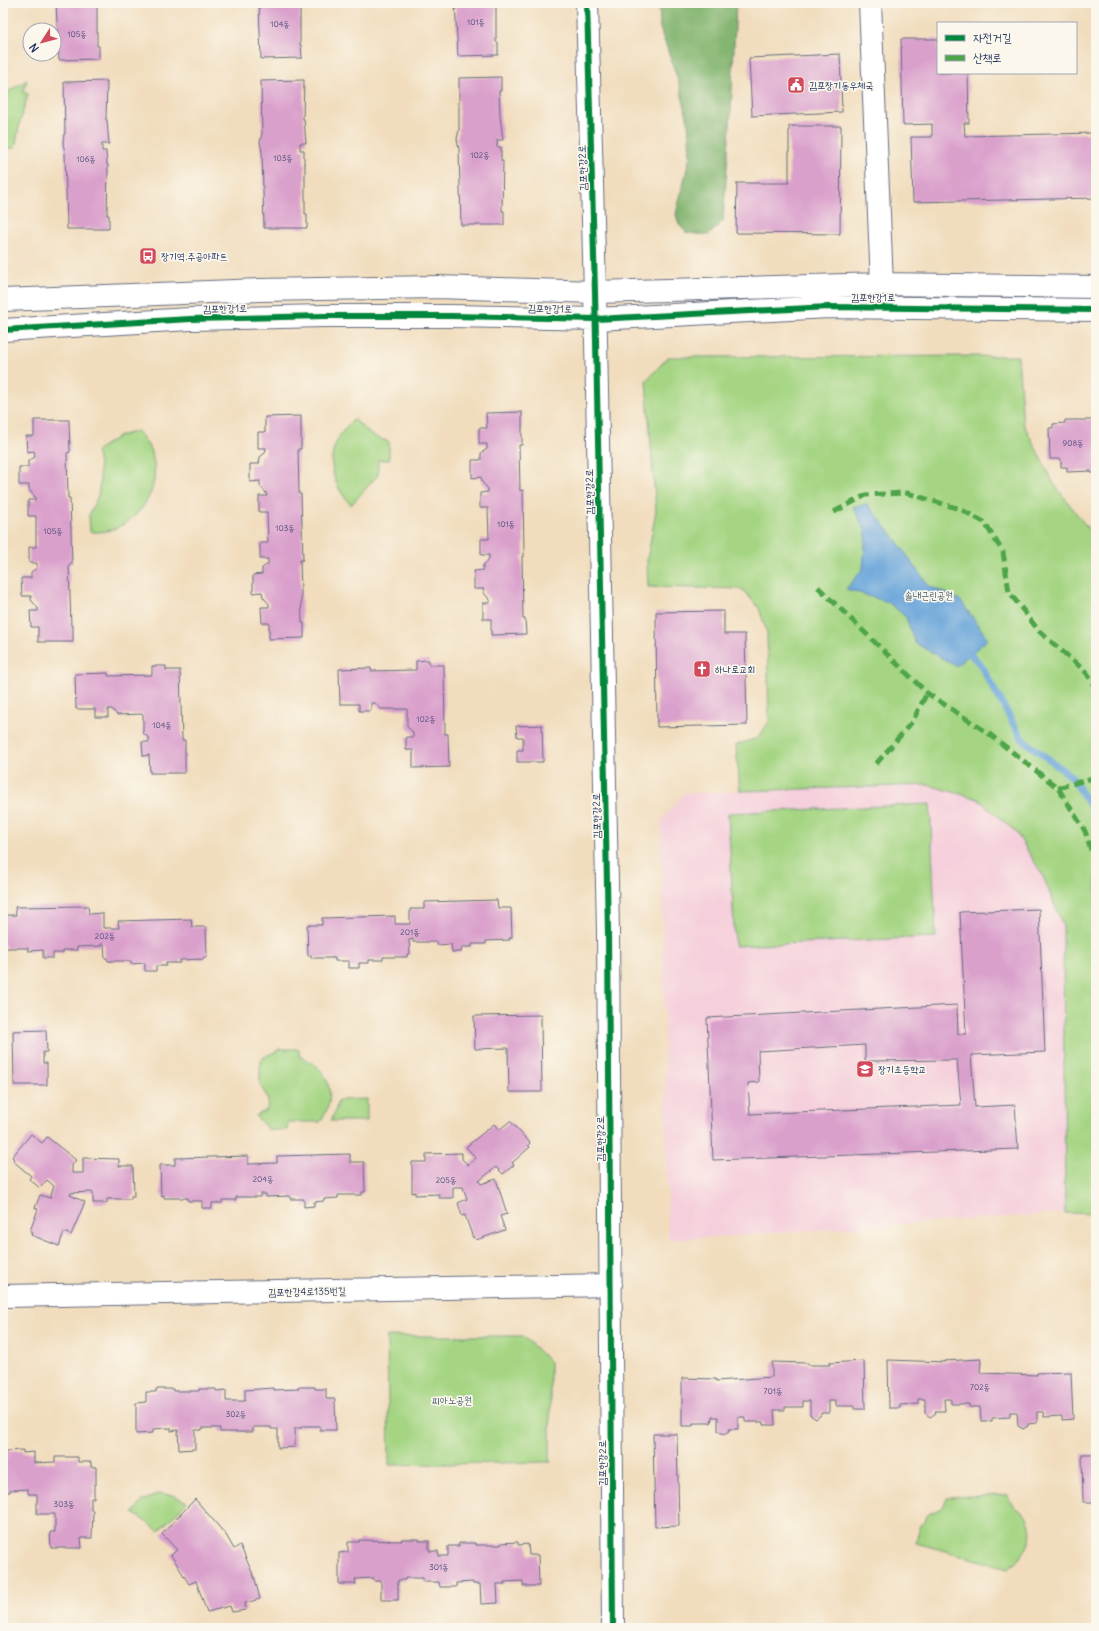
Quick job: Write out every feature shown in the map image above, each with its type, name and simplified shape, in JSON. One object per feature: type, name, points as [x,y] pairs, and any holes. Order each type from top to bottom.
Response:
[{"type":"street","name":"김포한강2로","points":[[587,3],[596,292],[608,932],[613,1628]]},
{"type":"street","name":"김포한강1로","points":[[870,3],[882,284]]},
{"type":"street","name":"김포한강1로","points":[[3,300],[260,290],[421,287],[596,292],[882,284],[1096,287]]},
{"type":"street","name":"김포한강1로","points":[[3,330],[190,319],[324,316],[451,316],[596,319],[829,307],[1096,310]]},
{"type":"street","name":"김포한강4로135번길","points":[[3,1296],[611,1286]]},
{"type":"shaded area","name":"장기초등학교","points":[[929,785],[978,799],[1016,832],[1042,874],[1063,926],[1065,1213],[668,1240],[661,821],[684,793]]},
{"type":"green space","points":[[659,3],[736,3],[731,112],[723,221],[709,235],[687,233],[679,225],[676,214],[690,156],[688,121],[679,83],[660,28]]},
{"type":"green space","points":[[27,80],[23,92],[28,94],[20,122],[15,148],[3,148],[3,95]]},
{"type":"green space","name":"솔내근린공원","points":[[1018,356],[1023,423],[1054,484],[1096,539],[1096,1214],[1065,1213],[1063,926],[1042,874],[1016,832],[978,799],[928,785],[740,791],[736,745],[758,738],[769,722],[767,633],[759,608],[742,589],[648,587],[647,560],[656,511],[646,381],[668,357]]},
{"type":"green space","points":[[354,419],[371,435],[389,442],[389,460],[378,460],[378,475],[351,505],[342,494],[336,483],[332,461],[333,450],[338,439],[344,429]]},
{"type":"green space","points":[[138,431],[150,449],[154,464],[154,476],[148,498],[142,508],[125,524],[108,531],[90,532],[89,515],[98,496],[100,482],[99,464],[96,451],[119,436]]},
{"type":"green space","points":[[930,804],[936,937],[735,946],[728,813]]},
{"type":"green space","points":[[279,1049],[299,1049],[299,1056],[318,1067],[324,1075],[330,1092],[326,1112],[320,1122],[288,1122],[287,1130],[269,1130],[255,1116],[267,1110],[268,1098],[260,1085],[260,1062],[264,1057]]},
{"type":"green space","points":[[367,1099],[367,1121],[331,1121],[338,1100]]},
{"type":"green space","name":"피아노공원","points":[[387,1336],[523,1336],[550,1362],[550,1462],[389,1465]]},
{"type":"green space","points":[[158,1494],[173,1495],[187,1502],[159,1531],[133,1513],[143,1501]]},
{"type":"green space","points":[[1008,1495],[1012,1504],[1027,1519],[1031,1531],[1029,1544],[1026,1550],[1018,1561],[1008,1568],[916,1543],[920,1526],[925,1522],[927,1515],[943,1507],[947,1497]]},
{"type":"water","points":[[867,504],[891,533],[929,586],[960,600],[988,639],[956,666],[915,643],[906,617],[888,602],[846,589],[863,569],[866,532],[853,507]]},
{"type":"building","points":[[56,3],[97,3],[97,46],[99,46],[99,59],[62,60],[62,22],[57,22]]},
{"type":"building","points":[[259,3],[300,3],[300,45],[302,58],[261,59]]},
{"type":"building","points":[[455,3],[496,3],[496,42],[498,42],[498,55],[458,56]]},
{"type":"building","points":[[901,39],[937,39],[937,74],[968,74],[969,123],[964,123],[965,136],[1096,133],[1096,198],[913,202],[911,137],[932,137],[932,124],[903,125]]},
{"type":"building","name":"김포장기동우체국","points":[[840,54],[842,112],[752,116],[749,58]]},
{"type":"building","points":[[501,77],[501,91],[499,91],[503,140],[497,140],[497,147],[501,147],[501,161],[503,161],[502,211],[504,211],[504,225],[461,225],[459,149],[457,139],[459,130],[459,78]]},
{"type":"building","points":[[304,80],[303,119],[306,143],[300,143],[300,150],[304,150],[305,214],[307,214],[307,228],[264,228],[262,152],[260,142],[262,133],[261,81]]},
{"type":"building","points":[[107,81],[106,120],[109,144],[102,144],[102,151],[106,151],[108,165],[107,215],[109,215],[109,229],[67,229],[65,153],[63,143],[65,134],[64,82]]},
{"type":"building","points":[[789,126],[841,126],[840,234],[736,233],[737,183],[789,183]]},
{"type":"building","points":[[522,412],[522,445],[519,445],[520,491],[523,490],[523,619],[525,619],[526,634],[491,635],[491,619],[483,619],[483,603],[490,603],[490,600],[484,593],[484,589],[474,589],[474,571],[483,570],[483,565],[489,560],[489,555],[481,555],[481,539],[489,539],[488,508],[480,508],[480,493],[488,492],[488,489],[482,482],[481,477],[472,478],[472,460],[481,460],[481,453],[487,449],[487,444],[479,444],[479,428],[487,428],[486,413]]},
{"type":"building","points":[[301,416],[301,449],[298,449],[299,494],[301,494],[303,560],[300,560],[302,623],[304,623],[304,638],[269,639],[269,623],[262,623],[261,607],[269,607],[269,604],[263,597],[262,592],[253,593],[253,575],[262,574],[262,568],[268,564],[268,559],[260,559],[260,543],[268,543],[267,512],[259,512],[259,496],[267,496],[260,486],[260,481],[250,482],[250,464],[259,464],[260,457],[265,453],[266,448],[258,448],[258,432],[265,432],[265,417]]},
{"type":"building","points":[[34,420],[69,420],[70,452],[67,453],[72,564],[69,564],[73,642],[38,642],[38,627],[31,627],[30,611],[38,611],[38,608],[31,600],[31,596],[22,596],[21,578],[31,578],[31,572],[37,568],[37,563],[29,563],[29,547],[36,547],[36,516],[28,516],[28,500],[35,500],[35,497],[29,490],[29,485],[19,485],[19,467],[28,467],[28,461],[35,457],[34,451],[27,452],[26,436],[34,436]]},
{"type":"building","points":[[1065,420],[1096,420],[1096,473],[1091,473],[1091,471],[1067,472],[1067,467],[1061,467],[1061,459],[1050,459],[1049,428],[1053,428],[1053,424],[1065,423]]},
{"type":"building","name":"하나로교회","points":[[724,611],[724,634],[745,634],[747,725],[657,727],[656,612]]},
{"type":"building","points":[[429,660],[429,665],[444,665],[445,734],[448,734],[449,767],[413,768],[413,750],[406,750],[406,737],[413,737],[413,732],[407,727],[407,709],[381,709],[375,703],[371,703],[371,711],[359,711],[359,704],[340,704],[339,669],[371,668],[371,671],[416,670],[416,661]]},
{"type":"building","points":[[152,666],[166,666],[166,670],[180,670],[182,740],[185,740],[185,773],[150,773],[149,755],[143,756],[142,742],[149,742],[149,738],[143,733],[143,714],[117,715],[112,709],[108,709],[108,717],[95,717],[95,709],[76,709],[75,674],[108,673],[108,676],[152,675]]},
{"type":"building","points":[[542,725],[543,762],[517,762],[517,750],[523,750],[523,737],[517,737],[516,726]]},
{"type":"building","points":[[497,900],[498,908],[511,908],[512,938],[509,938],[510,940],[486,941],[486,944],[472,944],[472,947],[462,947],[461,952],[452,952],[451,944],[437,945],[437,942],[413,942],[413,939],[409,940],[410,954],[407,954],[407,957],[383,957],[383,960],[369,960],[369,963],[359,963],[359,968],[349,968],[349,961],[335,961],[335,958],[311,958],[311,955],[308,956],[307,925],[322,925],[322,918],[395,916],[395,924],[410,924],[410,909],[424,909],[424,902]]},
{"type":"building","points":[[88,906],[89,914],[103,913],[103,928],[119,928],[118,921],[191,919],[192,927],[206,927],[207,957],[204,957],[204,959],[180,960],[180,963],[166,963],[166,966],[156,966],[156,971],[145,971],[145,963],[131,964],[131,961],[108,961],[107,958],[105,958],[104,944],[101,944],[101,946],[77,947],[77,950],[63,950],[63,953],[53,953],[53,958],[43,958],[43,950],[28,951],[28,948],[5,948],[5,945],[3,945],[3,915],[16,915],[15,907]]},
{"type":"building","points":[[1039,909],[1045,1052],[971,1055],[975,1107],[1015,1105],[1018,1149],[713,1160],[707,1018],[957,1005],[958,1034],[966,1034],[960,912]],"holes":[[[865,1045],[865,1061],[957,1060],[961,1105],[750,1114],[748,1083],[759,1082],[758,1051]]]},
{"type":"building","points":[[541,1015],[542,1092],[509,1092],[508,1048],[475,1049],[474,1016]]},
{"type":"building","points":[[46,1030],[47,1052],[43,1052],[43,1063],[47,1063],[47,1085],[14,1085],[13,1031]]},
{"type":"building","points":[[510,1121],[530,1143],[528,1145],[530,1147],[512,1163],[514,1165],[503,1174],[496,1167],[479,1181],[481,1184],[496,1179],[507,1214],[500,1216],[505,1230],[476,1240],[475,1237],[473,1238],[465,1215],[462,1216],[458,1203],[467,1199],[463,1187],[453,1187],[453,1198],[439,1198],[439,1194],[415,1195],[415,1192],[412,1193],[412,1162],[426,1162],[426,1154],[462,1153],[462,1159],[468,1165],[476,1158],[466,1147],[494,1124],[499,1130]]},
{"type":"building","points":[[31,1134],[42,1143],[47,1137],[76,1160],[72,1165],[72,1173],[83,1173],[83,1158],[119,1159],[119,1166],[133,1166],[134,1196],[131,1196],[131,1199],[107,1199],[107,1203],[93,1203],[93,1192],[71,1193],[70,1195],[85,1202],[71,1235],[64,1232],[59,1246],[31,1235],[32,1232],[30,1231],[38,1209],[35,1208],[40,1195],[50,1198],[54,1186],[47,1180],[40,1188],[29,1179],[31,1176],[13,1161],[14,1159],[12,1157]]},
{"type":"building","points":[[350,1154],[350,1162],[364,1162],[365,1192],[362,1192],[362,1195],[338,1195],[338,1198],[324,1199],[324,1201],[314,1202],[314,1206],[304,1207],[304,1199],[290,1199],[290,1196],[266,1197],[266,1194],[260,1194],[260,1197],[236,1197],[236,1200],[222,1200],[222,1203],[212,1203],[212,1208],[202,1208],[202,1201],[188,1201],[188,1198],[164,1198],[164,1195],[161,1196],[160,1165],[175,1165],[175,1158],[248,1156],[248,1164],[277,1163],[277,1156]]},
{"type":"building","points":[[981,1359],[980,1373],[1037,1375],[1037,1373],[1071,1372],[1073,1419],[1062,1420],[1062,1416],[1044,1417],[1043,1412],[1037,1412],[1037,1423],[1028,1424],[1028,1426],[1023,1429],[1018,1426],[1017,1412],[1010,1412],[1010,1417],[992,1418],[992,1421],[981,1421],[980,1407],[969,1407],[969,1404],[951,1404],[951,1399],[944,1399],[945,1411],[935,1411],[936,1413],[930,1417],[925,1413],[925,1399],[918,1399],[918,1404],[900,1405],[900,1408],[889,1408],[888,1360],[945,1362],[944,1361]]},
{"type":"building","points":[[864,1361],[865,1409],[854,1409],[854,1406],[836,1406],[836,1401],[829,1401],[829,1413],[821,1413],[821,1415],[816,1419],[810,1415],[810,1401],[803,1401],[803,1407],[785,1407],[785,1410],[774,1410],[775,1425],[763,1425],[763,1422],[745,1422],[745,1417],[738,1417],[738,1429],[729,1429],[729,1431],[724,1434],[718,1431],[718,1417],[712,1417],[711,1423],[693,1423],[693,1426],[682,1426],[682,1378],[716,1379],[716,1381],[772,1377],[772,1362],[830,1365],[829,1363]]},
{"type":"building","points":[[298,1387],[315,1387],[315,1389],[326,1389],[326,1399],[335,1399],[336,1430],[320,1430],[320,1426],[302,1426],[302,1428],[295,1428],[295,1447],[278,1448],[278,1429],[271,1429],[271,1427],[253,1427],[253,1432],[220,1432],[220,1428],[202,1428],[202,1430],[195,1430],[195,1449],[179,1450],[178,1430],[171,1431],[171,1428],[153,1429],[153,1433],[136,1434],[136,1403],[146,1402],[146,1392],[156,1392],[156,1389],[173,1389],[173,1391],[199,1391],[199,1389],[216,1389],[216,1391],[226,1390],[226,1401],[245,1401],[245,1390],[273,1388],[273,1390],[299,1389]]},
{"type":"building","points":[[653,1434],[677,1434],[679,1526],[655,1527]]},
{"type":"building","points":[[23,1450],[23,1453],[34,1452],[34,1463],[55,1462],[55,1457],[78,1457],[78,1462],[91,1462],[91,1467],[96,1467],[94,1498],[91,1498],[91,1510],[93,1510],[92,1538],[81,1538],[82,1548],[51,1548],[50,1532],[55,1532],[55,1514],[37,1514],[37,1494],[28,1494],[28,1489],[3,1492],[3,1453],[6,1453],[6,1451]]},
{"type":"building","points":[[1082,1454],[1096,1454],[1096,1498],[1094,1498],[1094,1502],[1083,1502]]},
{"type":"building","points":[[195,1499],[226,1535],[234,1549],[240,1545],[255,1579],[260,1599],[245,1603],[246,1610],[232,1612],[230,1606],[207,1612],[196,1581],[189,1584],[171,1555],[177,1550],[162,1534]]},
{"type":"building","points":[[401,1539],[419,1539],[419,1541],[429,1541],[429,1551],[438,1551],[439,1556],[448,1556],[448,1546],[459,1546],[459,1543],[501,1545],[501,1543],[518,1542],[518,1545],[528,1544],[529,1555],[538,1555],[539,1586],[523,1586],[523,1581],[497,1584],[498,1603],[481,1604],[480,1584],[473,1584],[473,1582],[456,1583],[456,1587],[440,1587],[439,1582],[423,1582],[423,1578],[405,1578],[405,1580],[398,1580],[398,1600],[381,1600],[381,1581],[374,1581],[374,1578],[355,1579],[356,1584],[339,1584],[339,1553],[348,1552],[348,1542],[359,1542],[359,1540],[402,1541]]},
{"type":"waterway","points":[[965,649],[980,664],[1022,739],[1071,776],[1096,815]]},
{"type":"marked path","points":[[834,512],[866,495],[907,493],[960,509],[984,522],[1003,552],[1009,592],[1039,631],[1085,671],[1096,687]]},
{"type":"marked path","points":[[818,587],[927,693],[988,733],[1058,788],[1085,831],[1096,865]]},
{"type":"marked path","points":[[876,764],[912,722],[927,693]]},
{"type":"marked path","points":[[1058,788],[1096,777]]},
{"type":"marked path","points":[[1093,1233],[1096,1229]]},
{"type":"cycle path","points":[[587,3],[595,292],[608,932],[613,1628]]},
{"type":"cycle path","points":[[3,330],[190,319],[324,316],[451,316],[596,319],[829,307],[1096,310]]},
{"type":"place","name":"김포장기동우체국","points":[[796,85]]},
{"type":"place","name":"장기역.주공아파트","points":[[148,256]]},
{"type":"place","name":"하나로교회","points":[[702,669]]},
{"type":"place","name":"장기초등학교","points":[[865,1069]]}]
